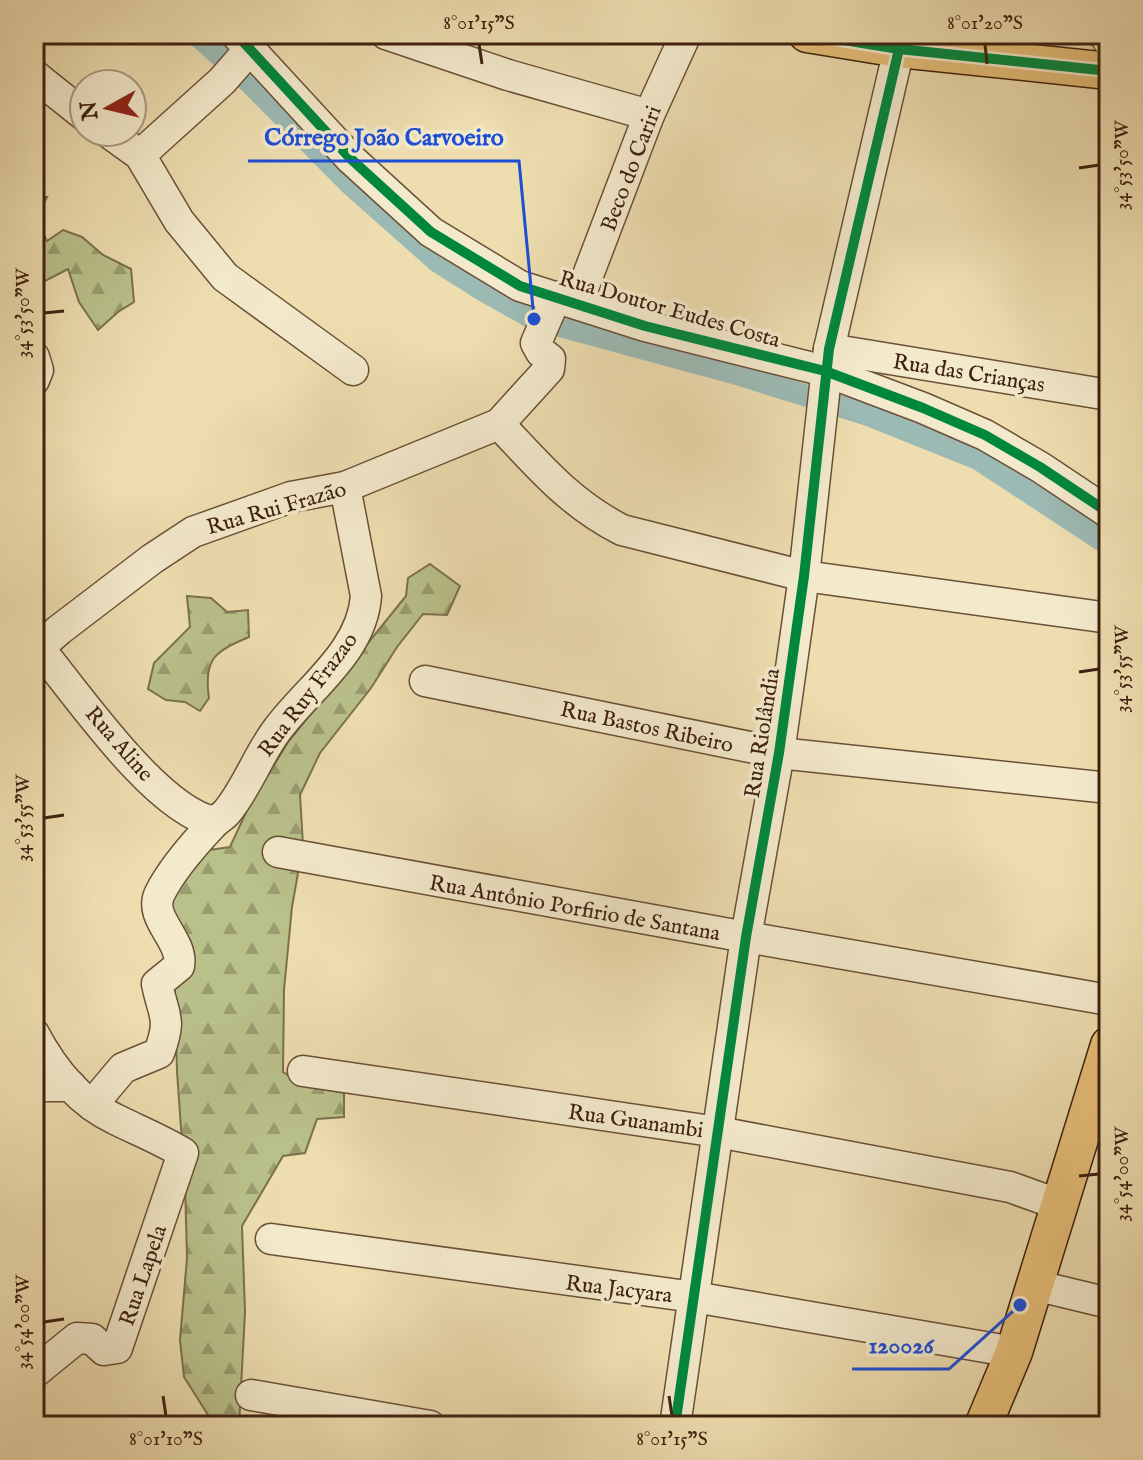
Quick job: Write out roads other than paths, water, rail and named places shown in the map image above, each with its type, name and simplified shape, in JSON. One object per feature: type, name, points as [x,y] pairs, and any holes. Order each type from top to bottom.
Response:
[{"type":"main road","points":[[807,34],[899,49],[1109,71]]},
{"type":"main road","points":[[983,1426],[1014,1352],[1109,1045]]},
{"type":"street","points":[[386,34],[508,75],[649,115]]},
{"type":"street","name":"Beco do Cariri","points":[[555,313],[686,34]]},
{"type":"street","points":[[1104,34],[1109,42]]},
{"type":"street","points":[[140,155],[222,81],[243,46]]},
{"type":"street","name":"Rua Doutor Eudes Costa","points":[[243,46],[351,159],[431,232],[520,286],[555,313],[645,326],[826,373],[985,435],[1109,513]]},
{"type":"street","name":"Rua Riolândia","points":[[675,1426],[746,937],[779,753],[804,576],[826,373],[899,49]]},
{"type":"street","points":[[34,75],[68,102]]},
{"type":"street","points":[[130,148],[140,155],[179,221],[225,277],[353,370]]},
{"type":"street","points":[[555,313],[537,347],[550,359],[549,369],[499,424],[557,487],[611,525],[648,538],[804,576],[1109,618]]},
{"type":"street","name":"Rua das Crianças","points":[[826,373],[1109,395]]},
{"type":"street","name":"Rua Rui Frazão","points":[[36,650],[152,559],[193,532],[291,497],[345,487],[499,424]]},
{"type":"street","name":"Rua Ruy Frazao","points":[[82,1095],[123,1068],[159,1053],[168,1019],[157,984],[179,966],[181,957],[159,912],[159,895],[214,822],[227,812],[276,730],[343,654],[365,612],[366,596],[345,487]]},
{"type":"street","name":"Rua Aline","points":[[36,650],[169,798],[196,816],[214,822]]},
{"type":"street","name":"Rua Bastos Ribeiro","points":[[425,681],[779,753],[1109,788]]},
{"type":"street","name":"Rua Antônio Porfirio de Santana","points":[[278,852],[1109,1000]]},
{"type":"street","points":[[34,1034],[49,1061],[82,1095]]},
{"type":"street","name":"Rua Guanambi","points":[[303,1071],[718,1132],[1010,1187],[1060,1205]]},
{"type":"street","points":[[34,1086],[82,1095]]},
{"type":"street","name":"Rua Lapela","points":[[34,1373],[77,1338],[92,1339],[104,1350],[117,1348],[183,1153],[154,1135],[114,1119],[82,1095]]},
{"type":"street","name":"Rua Jacyara","points":[[271,1239],[694,1297],[1014,1352]]},
{"type":"street","points":[[1034,1285],[1109,1303]]},
{"type":"street","points":[[251,1395],[430,1426]]},
{"type":"waterway","points":[[196,34],[249,82],[350,184],[438,262],[534,319],[740,375],[868,415],[978,459],[1109,545]]},
{"type":"place","name":"Córrego João Carvoeiro","points":[[534,319]]},
{"type":"place","name":"120026","points":[[1020,1305]]}]
